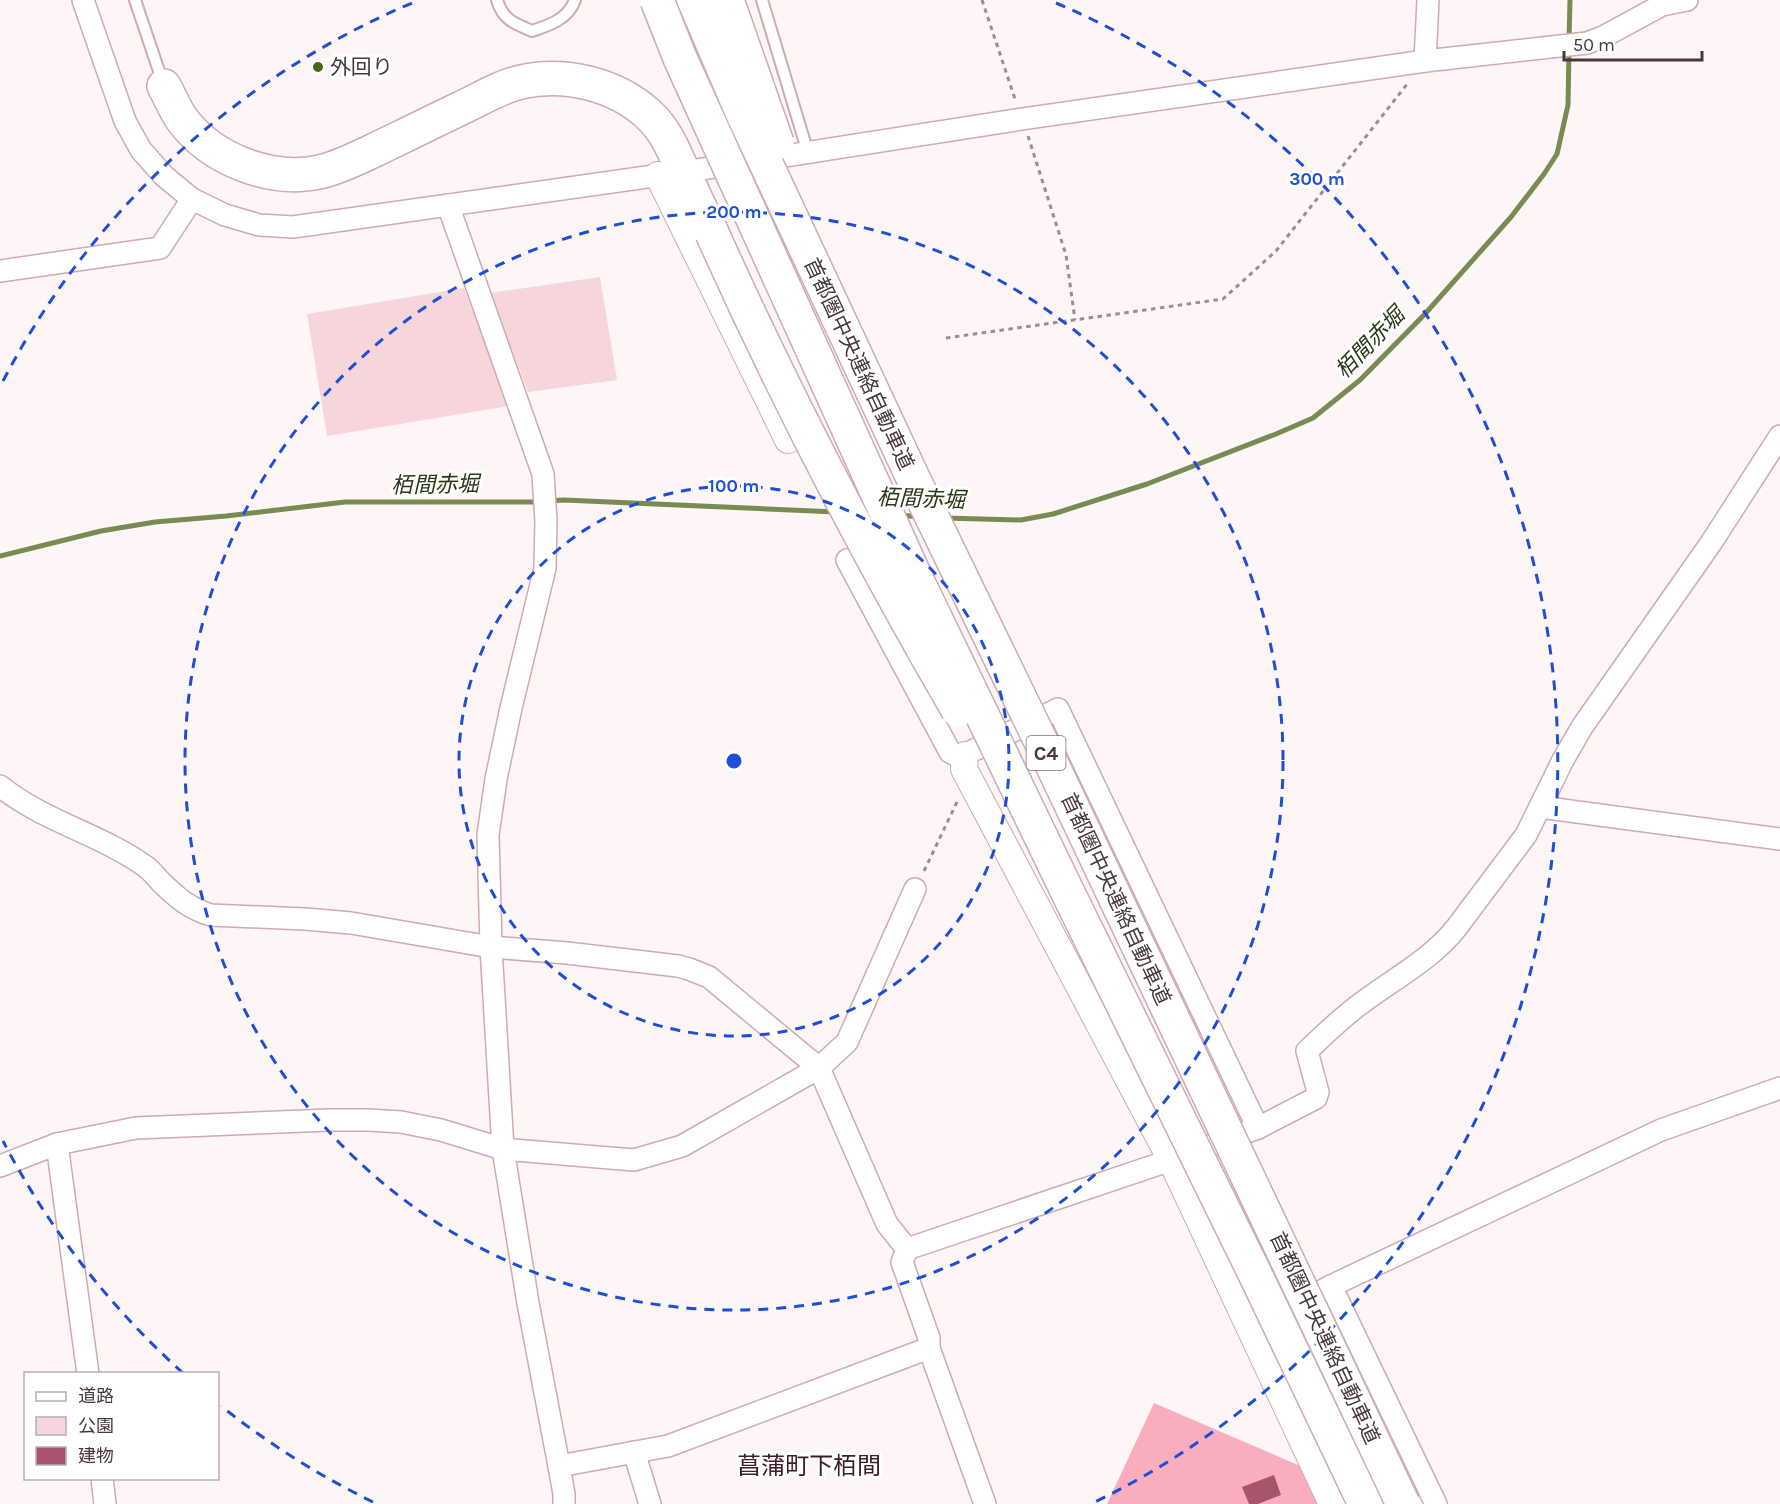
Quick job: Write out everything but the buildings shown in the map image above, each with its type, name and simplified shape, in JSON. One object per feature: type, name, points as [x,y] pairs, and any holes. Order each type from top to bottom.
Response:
[{"type":"highway","name":"首都圏中央連絡自動車道","points":[[657,0],[680,58],[915,576],[1365,1504]]},
{"type":"highway","name":"首都圏中央連絡自動車道","points":[[694,0],[742,112],[913,478],[1048,756],[1403,1504]]},
{"type":"highway","points":[[727,0],[792,186],[874,376],[913,478]]},
{"type":"highway","points":[[164,86],[181,118],[199,138],[219,153],[244,165],[271,172],[298,175],[326,170],[360,156],[491,93],[520,82],[549,78],[581,81],[631,101],[649,115],[668,138],[749,314],[808,435],[871,555],[938,675],[1071,899]]},
{"type":"street","points":[[83,0],[125,121],[141,150],[164,176],[192,199],[225,215],[258,225],[293,227],[663,175],[788,440]]},
{"type":"street","points":[[1425,61],[1428,0]]},
{"type":"street","points":[[696,170],[1022,119],[1425,61],[1587,43],[1603,37],[1640,8],[1687,0]]},
{"type":"street","points":[[0,271],[160,248],[192,199]]},
{"type":"street","points":[[448,205],[543,474],[546,522],[545,568],[511,708],[496,779],[488,835],[491,947],[503,1149],[564,1504]]},
{"type":"street","points":[[906,1249],[1171,1160],[1258,1128],[1316,1098],[1318,1092],[1307,1051],[1360,1003],[1408,971],[1446,941],[1526,835],[1582,727],[1711,543],[1780,436]]},
{"type":"street","points":[[847,560],[950,752],[960,757],[1058,709],[1258,1128]]},
{"type":"street","points":[[965,755],[964,769],[1171,1160],[1332,1504]]},
{"type":"street","points":[[0,786],[27,805],[94,836],[146,867],[184,903],[196,911],[211,915],[351,923],[491,947],[567,953],[689,969],[717,983],[819,1068],[887,1224],[906,1249]]},
{"type":"street","points":[[1540,807],[1780,839]]},
{"type":"street","points":[[0,1166],[57,1144],[136,1128],[329,1120],[401,1122],[441,1130],[503,1149],[634,1160],[681,1146],[819,1068],[847,1042],[915,889]]},
{"type":"street","points":[[1249,1329],[1331,1286],[1661,1130],[1780,1088]]},
{"type":"street","points":[[57,1144],[88,1372]]},
{"type":"street","points":[[906,1249],[902,1262],[929,1338],[929,1348],[985,1504]]},
{"type":"street","points":[[1331,1286],[1436,1504]]},
{"type":"street","points":[[559,1466],[668,1446],[929,1348]]},
{"type":"street","points":[[634,1452],[650,1504]]},
{"type":"street","points":[[102,1480],[105,1504]]},
{"type":"lane","points":[[135,0],[164,86]]},
{"type":"lane","points":[[497,0],[501,13],[514,24],[532,32],[564,17],[575,0]]},
{"type":"lane","points":[[762,0],[807,153]]},
{"type":"path","points":[[982,0],[1066,255],[1075,320]]},
{"type":"path","points":[[946,338],[1223,299],[1276,251],[1425,61]]},
{"type":"path","points":[[915,889],[956,802],[975,790]]},
{"type":"green space","points":[[600,277],[617,380],[528,392],[490,293]]},
{"type":"green space","points":[[464,288],[509,406],[327,436],[307,314]]},
{"type":"shaded area","points":[[1154,1403],[1340,1483],[1332,1504],[1107,1504]]},
{"type":"waterway","name":"栢間赤堀","points":[[1569,42],[1570,0]]},
{"type":"waterway","name":"栢間赤堀","points":[[944,518],[1021,520],[1053,514],[1147,484],[1313,418],[1360,380],[1424,315],[1511,217],[1544,174],[1557,154],[1568,105],[1569,51]]},
{"type":"waterway","name":"栢間赤堀","points":[[549,501],[836,512]]},
{"type":"waterway","name":"栢間赤堀","points":[[0,556],[101,531],[155,522],[345,502],[539,502]]},
{"type":"waterway","name":"栢間赤堀","points":[[899,515],[920,517]]},
{"type":"place","name":"外回り","points":[[318,67]]},
{"type":"district","name":"菖蒲町下栢間","points":[[809,1466]]}]
